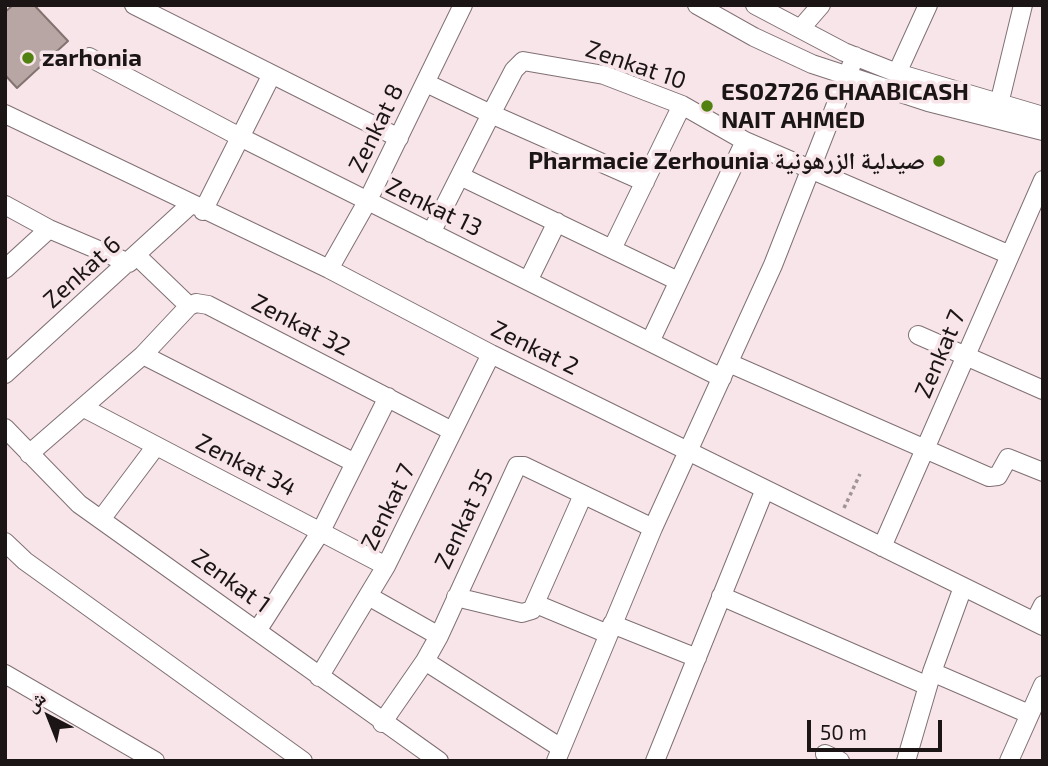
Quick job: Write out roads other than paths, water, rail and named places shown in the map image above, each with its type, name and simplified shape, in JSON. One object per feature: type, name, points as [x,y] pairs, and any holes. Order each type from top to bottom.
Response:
[{"type":"street","points":[[134,5],[399,138]]},
{"type":"street","name":"Zenkat 8","points":[[329,269],[367,202],[463,5]]},
{"type":"street","points":[[697,5],[784,52],[847,77],[977,116],[1043,131]]},
{"type":"street","points":[[755,5],[855,56],[897,72],[1043,116]]},
{"type":"street","points":[[801,28],[821,5]]},
{"type":"street","points":[[897,72],[928,5]]},
{"type":"street","points":[[999,104],[1023,5]]},
{"type":"street","points":[[425,661],[558,754],[653,528],[726,371],[812,170],[855,56]]},
{"type":"street","name":"Zenkat 13","points":[[89,57],[367,202],[650,342],[726,371]]},
{"type":"street","name":"Zenkat 10","points":[[431,233],[517,66],[529,61],[604,75],[682,105],[745,141],[1010,255]]},
{"type":"street","name":"Zenkat 6","points":[[5,374],[133,259],[197,208],[240,137],[271,76]]},
{"type":"street","points":[[426,83],[645,182]]},
{"type":"street","points":[[612,249],[682,105]]},
{"type":"street","name":"Zenkat 2","points":[[5,114],[329,269],[491,354],[837,522],[963,587],[1040,617]]},
{"type":"street","points":[[650,342],[745,141]]},
{"type":"street","points":[[460,176],[678,281]]},
{"type":"street","name":"Zenkat 7","points":[[883,547],[1043,180]]},
{"type":"street","points":[[5,205],[49,229],[133,259],[189,306],[143,355],[29,454]]},
{"type":"street","points":[[528,281],[557,222]]},
{"type":"street","points":[[5,269],[49,229]]},
{"type":"street","name":"Zenkat 32","points":[[189,306],[196,303],[208,305],[452,431]]},
{"type":"street","points":[[918,335],[1043,390]]},
{"type":"street","name":"Zenkat 7","points":[[319,677],[370,597],[491,354]]},
{"type":"street","points":[[143,355],[355,463]]},
{"type":"street","points":[[726,371],[989,477],[998,476],[1008,458],[1043,472]]},
{"type":"street","points":[[257,631],[321,531],[388,397]]},
{"type":"street","name":"Zenkat 34","points":[[84,408],[386,566]]},
{"type":"street","name":"Zenkat 1","points":[[5,428],[70,496],[382,723],[439,761]]},
{"type":"street","points":[[102,518],[156,446]]},
{"type":"street","name":"Zenkat 35","points":[[382,723],[439,636],[517,466],[653,528]]},
{"type":"street","points":[[655,761],[765,489]]},
{"type":"street","points":[[456,597],[527,613],[536,604],[583,495]]},
{"type":"street","points":[[5,542],[25,561],[303,761]]},
{"type":"street","points":[[906,761],[930,679],[963,587]]},
{"type":"street","points":[[370,597],[439,636]]},
{"type":"street","points":[[721,597],[930,679],[1029,714]]},
{"type":"street","points":[[536,604],[696,658]]},
{"type":"street","points":[[5,674],[155,761]]},
{"type":"street","points":[[1009,761],[1043,685]]},
{"type":"place","name":"zarhonia","points":[[28,58]]},
{"type":"place","name":"ES02726 CHAABICASH NAIT AHMED","points":[[707,106]]},
{"type":"place","name":"Pharmacie Zerhounia صيدلية الزرهونية","points":[[939,161]]}]
